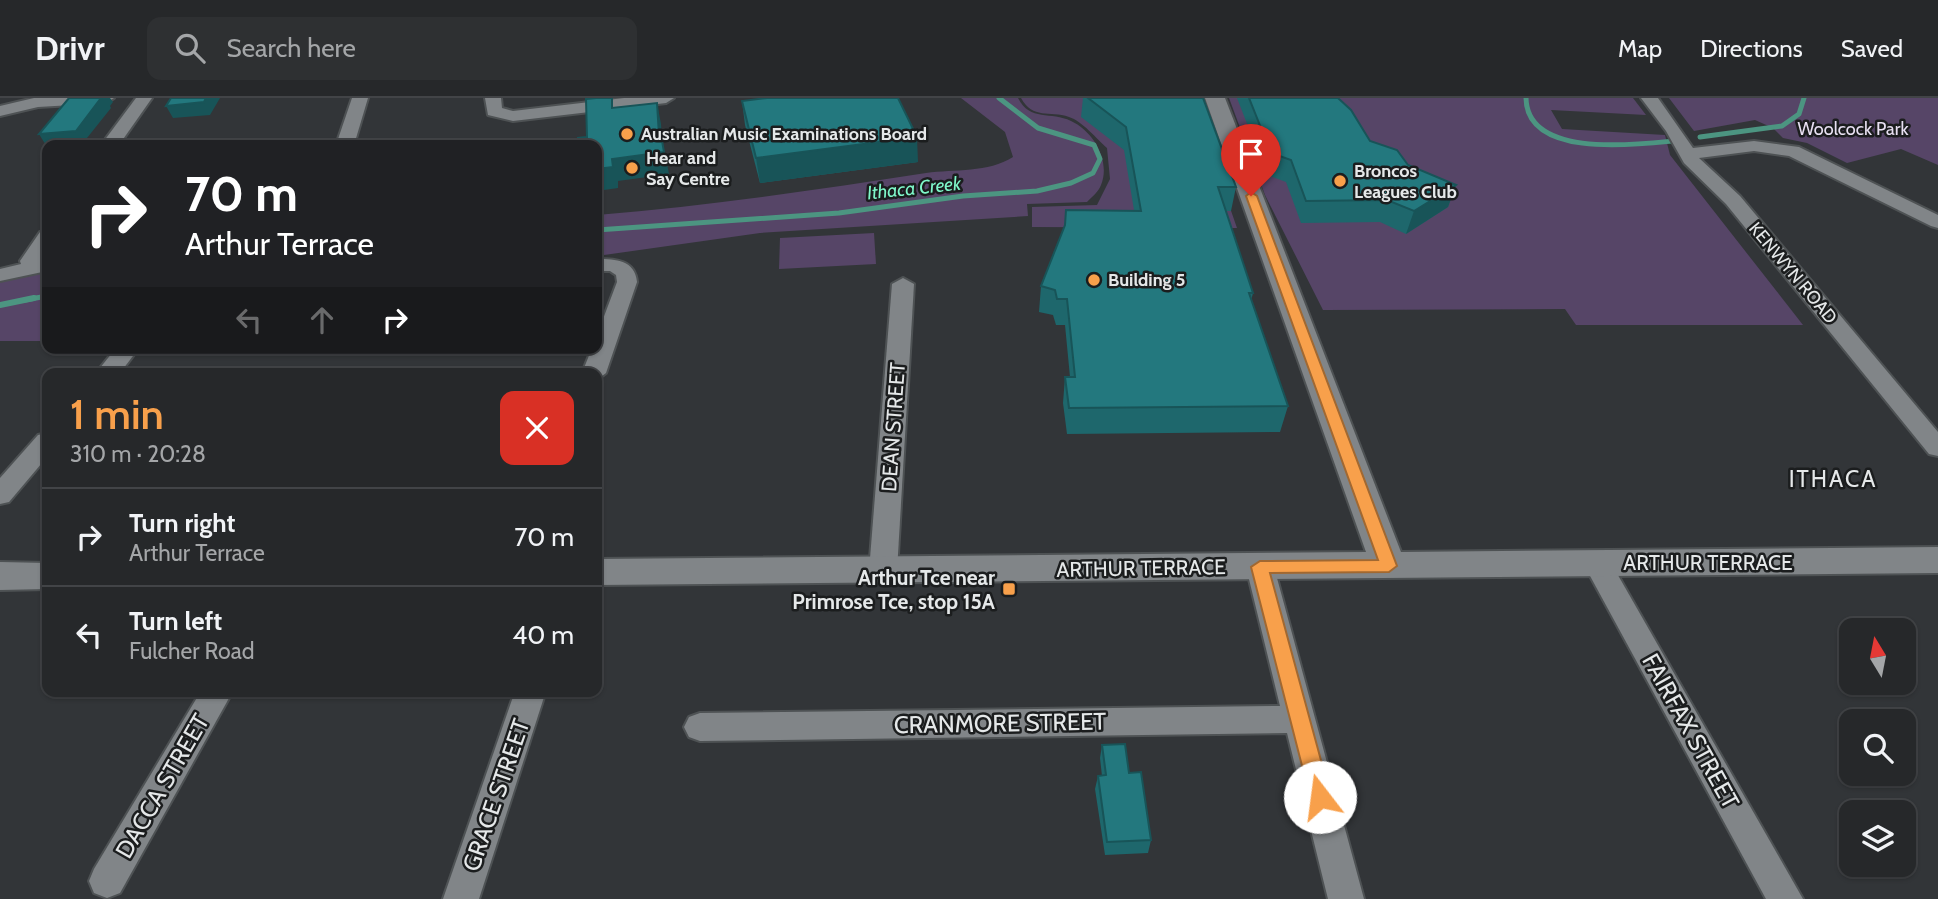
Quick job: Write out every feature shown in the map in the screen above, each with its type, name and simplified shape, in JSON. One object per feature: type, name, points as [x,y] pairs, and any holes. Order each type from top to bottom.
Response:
[{"type":"street","points":[[1,112],[38,102],[106,98]]},
{"type":"street","points":[[114,140],[144,98]]},
{"type":"street","points":[[347,140],[360,98]]},
{"type":"street","points":[[494,98],[494,111],[513,116],[666,98]]},
{"type":"street","points":[[1215,98],[1389,566]]},
{"type":"street","name":"KENWYN ROAD","points":[[1649,98],[1674,130],[1686,154],[1733,200],[1938,448]]},
{"type":"street","points":[[1686,154],[1754,146],[1793,151],[1938,222]]},
{"type":"street","points":[[40,266],[30,261],[42,243]]},
{"type":"street","points":[[602,265],[620,267],[628,277],[602,350]]},
{"type":"street","points":[[0,275],[40,266]]},
{"type":"street","name":"DEAN STREET","points":[[883,570],[903,284]]},
{"type":"street","points":[[111,368],[123,354]]},
{"type":"street","points":[[0,495],[42,447]]},
{"type":"street","name":"ARTHUR TERRACE","points":[[602,572],[1938,560]]},
{"type":"street","name":"FAIRFAX STREET","points":[[1597,563],[1785,899]]},
{"type":"street","points":[[1260,567],[1346,899]]},
{"type":"street","points":[[0,576],[42,576]]},
{"type":"street","name":"DACCA STREET","points":[[107,881],[214,697]]},
{"type":"street","name":"GRACE STREET","points":[[461,899],[529,697]]},
{"type":"street","name":"CRANMORE STREET","points":[[701,727],[1299,719]]},
{"type":"green space","points":[[961,98],[1018,98],[1035,113],[1063,118],[1079,126],[1093,139],[1102,157],[1104,166],[1099,189],[1087,202],[1027,204],[1028,216],[760,233],[602,255],[602,215],[720,202],[993,166],[1013,157],[1005,132]]},
{"type":"green space","points":[[1021,98],[1192,98],[1237,228],[1032,227],[1032,207],[1097,205],[1110,179],[1107,148],[1089,131],[1069,117],[1036,112]]},
{"type":"green space","points":[[1229,98],[1633,98],[1646,115],[1551,110],[1562,129],[1665,135],[1670,155],[1803,325],[1576,325],[1565,309],[1323,310],[1265,195]]},
{"type":"green space","name":"Woolcock Park","points":[[1669,98],[1938,98],[1938,165],[1901,149],[1847,163],[1807,143],[1783,138],[1773,128],[1755,120],[1694,131]]},
{"type":"green space","points":[[874,233],[876,264],[779,269],[780,238]]},
{"type":"green space","points":[[42,271],[42,341],[0,341],[0,281]]},
{"type":"building","points":[[69,98],[101,98],[76,131],[39,134]]},
{"type":"building","points":[[171,98],[206,98],[204,102],[166,106]]},
{"type":"building","points":[[612,98],[612,108],[657,103],[659,135],[664,152],[612,159],[613,167],[602,168],[602,140],[578,140],[587,137],[586,99]]},
{"type":"building","points":[[767,98],[898,98],[917,137],[756,158],[742,101]]},
{"type":"building","points":[[1088,98],[1203,98],[1236,187],[1218,187],[1253,293],[1249,293],[1288,406],[1069,408],[1065,377],[1075,377],[1067,299],[1057,299],[1055,290],[1041,286],[1065,225],[1066,210],[1141,211],[1126,127]]},
{"type":"building","points":[[1249,98],[1338,98],[1351,110],[1370,141],[1397,150],[1408,165],[1456,185],[1414,211],[1387,200],[1306,201],[1291,160],[1271,153]]},
{"type":"building","points":[[1125,744],[1129,773],[1141,772],[1151,840],[1107,842],[1098,776],[1106,775],[1102,745]]},
{"type":"waterway","name":"Ithaca Creek","points":[[602,230],[839,213],[963,196],[1037,191],[1071,183],[1093,173],[1100,159],[1094,145],[1038,128],[999,98]]},
{"type":"waterway","name":"Ithaca Creek","points":[[1526,98],[1531,117],[1544,131],[1563,139],[1585,144],[1610,145],[1673,141]]},
{"type":"waterway","name":"Ithaca Creek","points":[[1700,137],[1782,126],[1799,114],[1804,98]]},
{"type":"waterway","name":"Ithaca Creek","points":[[25,300],[42,297]]},
{"type":"waterway","name":"Ithaca Creek","points":[[0,305],[34,298]]},
{"type":"place","name":"Australian Music Examinations Board","points":[[627,134]]},
{"type":"place","name":"Hear and Say Centre","points":[[632,168]]},
{"type":"place","name":"Broncos Leagues Club","points":[[1340,181]]},
{"type":"place","name":"Building 5","points":[[1094,280]]},
{"type":"place","name":"Arthur Tce near Primrose Tce, stop 15A","points":[[1009,589]]},
{"type":"district","name":"ITHACA","points":[[1833,479]]},
{"type":"route","points":[[1251,196],[1389,566],[1260,567],[1320,797]]}]
